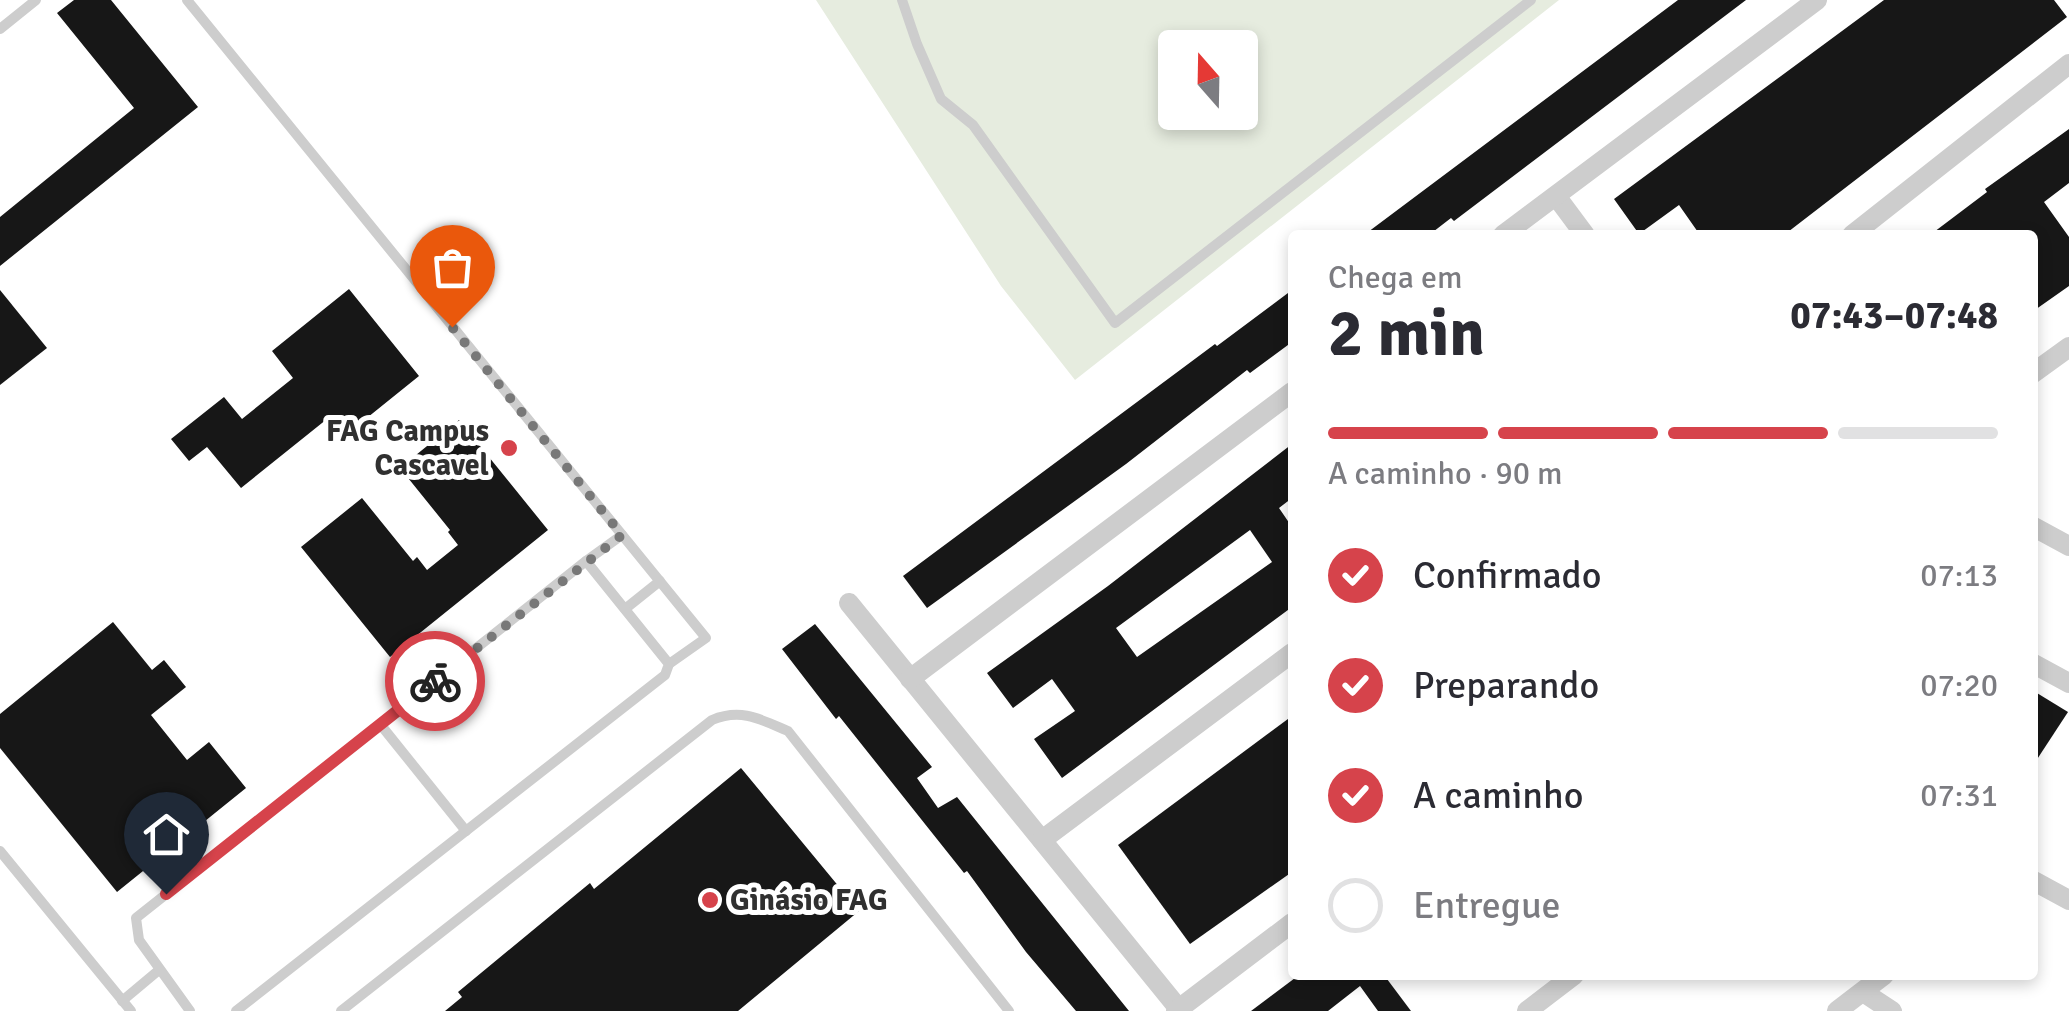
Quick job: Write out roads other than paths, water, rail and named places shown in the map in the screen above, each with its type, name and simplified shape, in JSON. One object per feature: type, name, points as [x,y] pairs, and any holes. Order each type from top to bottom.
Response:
[{"type":"street","points":[[1510,230],[1818,0]]},
{"type":"street","points":[[1858,230],[2069,64]]},
{"type":"street","points":[[1556,196],[1581,230]]},
{"type":"street","points":[[2038,369],[2069,346]]},
{"type":"street","points":[[910,679],[1288,395]]},
{"type":"street","points":[[2038,529],[2069,546]]},
{"type":"street","points":[[849,603],[1177,1010],[1288,926]]},
{"type":"street","points":[[1042,840],[1288,656]]},
{"type":"street","points":[[2038,667],[2069,683]]},
{"type":"street","points":[[2038,883],[2069,900]]},
{"type":"street","points":[[1528,1011],[1568,980]]},
{"type":"street","points":[[1837,1011],[1878,980]]},
{"type":"street","points":[[1862,992],[1892,1011]]},
{"type":"lane","points":[[0,29],[36,0]]},
{"type":"lane","points":[[186,0],[706,638],[669,664],[665,675],[236,1011]]},
{"type":"lane","points":[[902,0],[916,44],[941,98],[973,125],[1115,324],[1531,0]]},
{"type":"lane","points":[[190,1011],[139,940],[136,918],[622,535]]},
{"type":"lane","points":[[586,561],[669,664]]},
{"type":"lane","points":[[625,609],[660,581]]},
{"type":"lane","points":[[341,1011],[712,720],[744,713],[788,731],[1009,1011]]},
{"type":"lane","points":[[380,724],[466,831]]},
{"type":"lane","points":[[0,851],[131,1011]]},
{"type":"lane","points":[[122,1001],[160,970]]},
{"type":"place","name":"FAG Campus Cascavel","points":[[509,448]]},
{"type":"place","name":"Ginásio FAG","points":[[710,900]]}]
